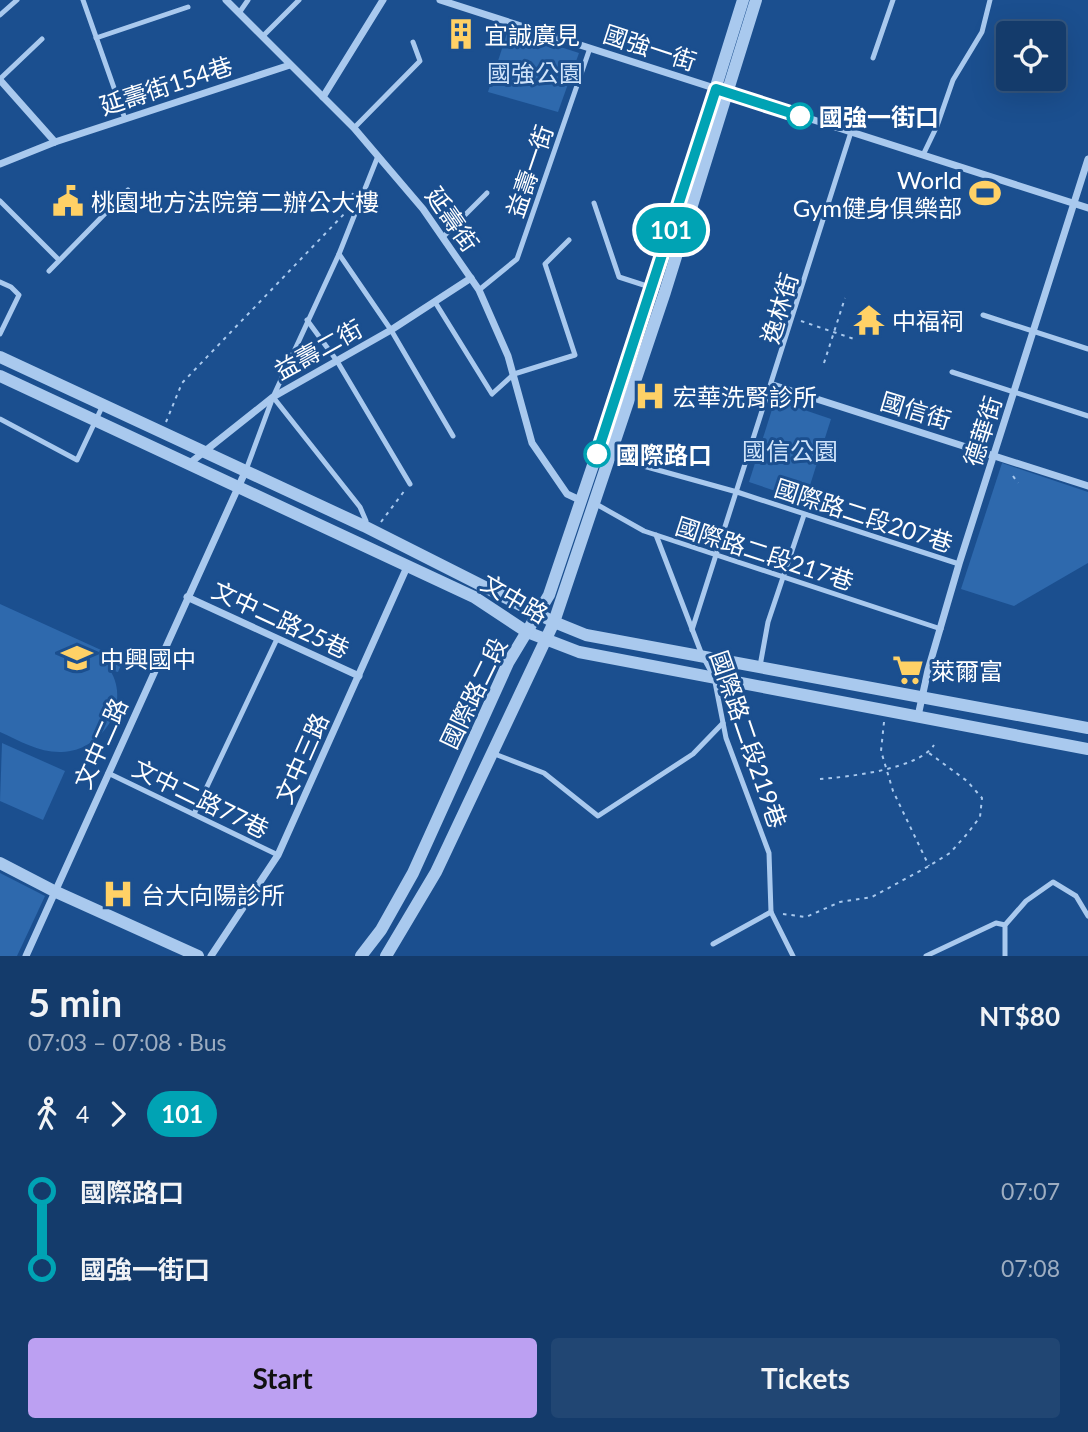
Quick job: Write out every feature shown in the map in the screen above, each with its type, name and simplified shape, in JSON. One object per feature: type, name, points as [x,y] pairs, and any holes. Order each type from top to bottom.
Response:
[{"type":"street","name":"延壽街","points":[[226,0],[354,128],[408,189],[443,237],[479,290],[514,374],[532,443],[567,494],[588,502]]},
{"type":"street","points":[[323,97],[383,0]]},
{"type":"street","name":"國強一街","points":[[440,0],[1088,208]]},
{"type":"street","name":"國際路二段","points":[[386,956],[436,872],[554,622],[588,502],[722,91],[743,0]]},
{"type":"street","name":"國際路二段","points":[[604,455],[653,288],[756,0]]},
{"type":"street","name":"延壽街154巷","points":[[0,164],[55,142],[290,65]]},
{"type":"street","points":[[0,79],[55,142]]},
{"type":"street","name":"德華街","points":[[918,716],[959,564],[1088,159]]},
{"type":"street","name":"益壽二街","points":[[190,463],[273,397],[391,330],[471,278]]},
{"type":"street","name":"文中路","points":[[0,357],[246,470],[554,622],[586,635],[1088,728]]},
{"type":"street","name":"文中路","points":[[0,376],[474,597],[527,632],[579,652],[1088,749]]},
{"type":"street","name":"國信街","points":[[773,385],[1088,486]]},
{"type":"street","name":"文中二路","points":[[26,956],[246,470]]},
{"type":"street","name":"國際路二段","points":[[361,956],[381,930],[413,873],[508,663],[539,614],[588,502]]},
{"type":"street","name":"文中三路","points":[[211,956],[278,855],[407,566]]},
{"type":"street","name":"文中二路25巷","points":[[187,597],[359,676]]},
{"type":"street","points":[[0,863],[54,891],[198,956]]},
{"type":"lane","points":[[0,15],[17,0]]},
{"type":"lane","points":[[82,0],[125,119]]},
{"type":"lane","points":[[239,13],[248,0]]},
{"type":"lane","points":[[263,36],[299,0]]},
{"type":"lane","points":[[873,58],[893,0]]},
{"type":"lane","points":[[923,155],[937,126],[953,80],[982,32],[990,0]]},
{"type":"lane","points":[[96,38],[188,6]]},
{"type":"lane","points":[[0,79],[42,39]]},
{"type":"lane","points":[[354,128],[420,61],[413,42]]},
{"type":"lane","name":"益壽一街","points":[[479,290],[517,259],[590,48]]},
{"type":"lane","name":"逸林街","points":[[692,630],[773,385],[852,132]]},
{"type":"lane","points":[[246,470],[273,397],[339,254],[379,156]]},
{"type":"lane","points":[[48,271],[128,190]]},
{"type":"lane","points":[[443,237],[486,192]]},
{"type":"lane","points":[[0,201],[58,259]]},
{"type":"lane","points":[[594,203],[619,277],[653,288]]},
{"type":"lane","points":[[435,302],[492,394],[514,374],[575,355],[545,264],[569,240]]},
{"type":"lane","points":[[339,254],[391,330],[453,436]]},
{"type":"lane","points":[[0,282],[12,287],[19,295],[0,334]]},
{"type":"lane","points":[[983,315],[1088,349]]},
{"type":"lane","points":[[307,320],[337,361],[410,484]]},
{"type":"lane","points":[[952,372],[1088,416]]},
{"type":"lane","points":[[273,397],[360,507],[369,529]]},
{"type":"lane","points":[[0,419],[76,460],[103,405]]},
{"type":"lane","name":"國際路二段207巷","points":[[604,455],[737,492],[959,564]]},
{"type":"lane","name":"國際路二段217巷","points":[[588,502],[656,536],[941,629]]},
{"type":"lane","points":[[760,666],[768,622],[804,515]]},
{"type":"lane","name":"國際路二段219巷","points":[[656,536],[702,655],[714,677],[726,738],[769,852],[771,912],[793,956]]},
{"type":"lane","points":[[194,814],[277,639]]},
{"type":"lane","points":[[492,753],[544,773],[598,816],[694,754],[723,723]]},
{"type":"lane","name":"文中二路77巷","points":[[108,774],[278,855]]},
{"type":"lane","points":[[1005,956],[1005,925],[1027,901],[1052,882],[1076,896],[1088,916]]},
{"type":"lane","points":[[713,944],[771,912]]},
{"type":"lane","points":[[926,956],[996,923],[1005,925]]},
{"type":"path","points":[[161,432],[182,383],[345,213],[353,193]]},
{"type":"path","points":[[824,363],[845,298]]},
{"type":"path","points":[[794,319],[854,339]]},
{"type":"path","points":[[1013,476],[1017,483]]},
{"type":"path","points":[[369,529],[410,484]]},
{"type":"path","points":[[886,710],[881,751],[892,791],[929,866]]},
{"type":"path","points":[[820,779],[851,777],[886,768],[929,753],[934,745]]},
{"type":"path","points":[[771,912],[806,917],[840,902],[872,897],[950,853],[980,817],[982,798],[967,781],[929,753]]},
{"type":"green space","name":"國強公園","points":[[508,30],[579,53],[558,112],[488,92]]},
{"type":"green space","name":"國信公園","points":[[775,400],[831,419],[805,501],[749,482]]},
{"type":"green space","points":[[1002,463],[1088,492],[1088,563],[1014,606],[961,589]]},
{"type":"green space","points":[[0,604],[123,660],[118,672],[110,670],[116,684],[115,712],[109,724],[89,744],[76,750],[46,751],[0,732]]},
{"type":"green space","points":[[2,743],[65,771],[43,820],[0,801]]},
{"type":"green space","points":[[0,873],[45,896],[17,956],[0,956]]},
{"type":"bus line","name":"101","points":[[597,454],[716,89],[800,116]]},
{"type":"place","name":"宜誠廣見","points":[[461,34]]},
{"type":"place","name":"國強一街口","points":[[800,116]]},
{"type":"place","name":"World Gym健身俱樂部","points":[[985,193]]},
{"type":"place","name":"桃園地方法院第二辦公大樓","points":[[68,201]]},
{"type":"place","name":"中福祠","points":[[869,320]]},
{"type":"place","name":"宏華洗腎診所","points":[[650,396]]},
{"type":"place","name":"國際路口","points":[[597,454]]},
{"type":"place","name":"中興國中","points":[[77,658]]},
{"type":"place","name":"萊爾富","points":[[908,670]]},
{"type":"place","name":"台大向陽診所","points":[[118,894]]}]
